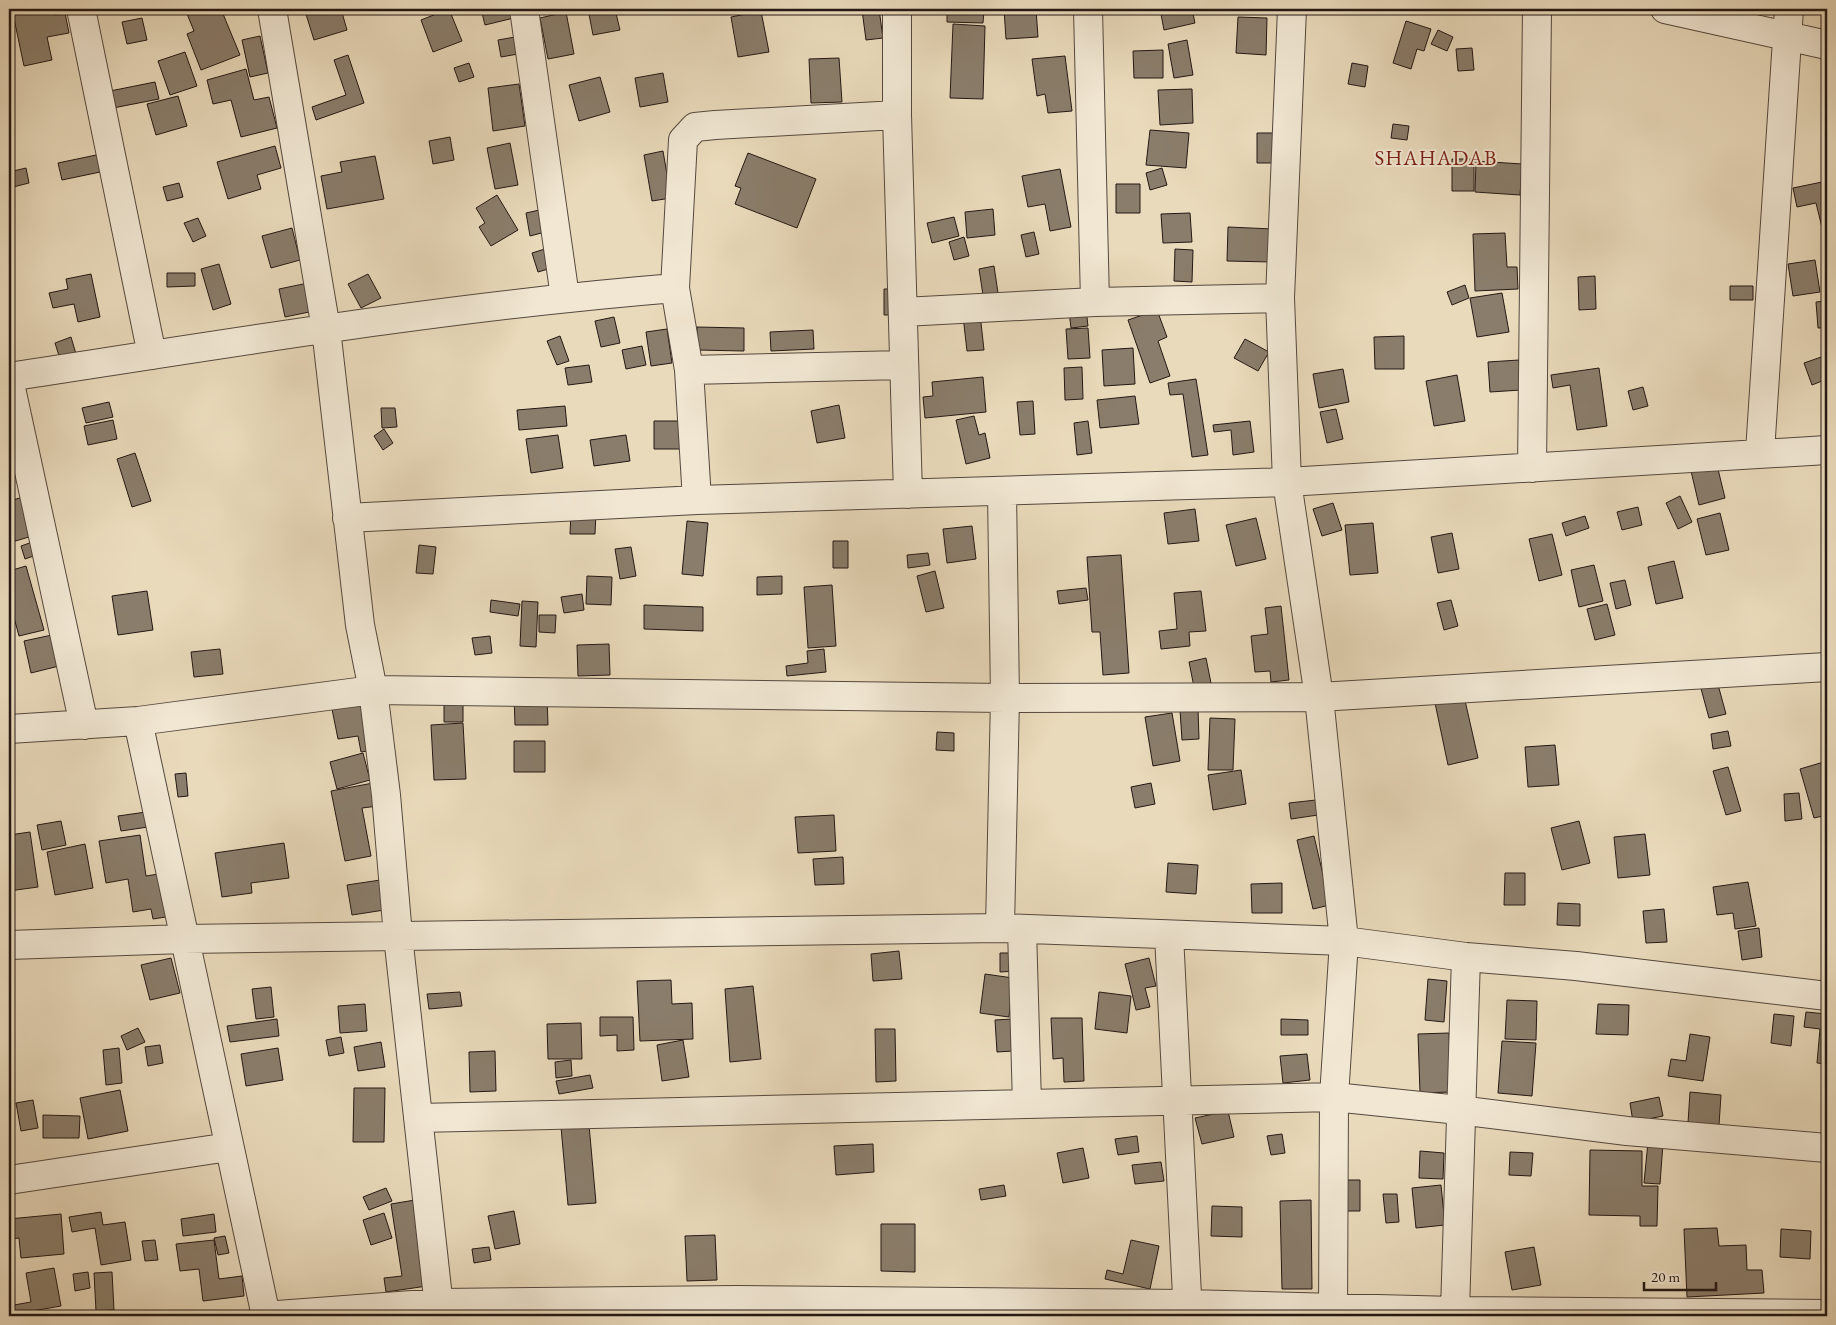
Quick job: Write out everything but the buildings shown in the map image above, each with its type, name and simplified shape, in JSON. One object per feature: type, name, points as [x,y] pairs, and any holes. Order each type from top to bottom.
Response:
[{"type":"street","points":[[81,9],[152,355]]},
{"type":"street","points":[[272,9],[326,328],[360,625],[373,690],[386,796],[398,936],[439,1310]]},
{"type":"street","points":[[524,9],[565,297]]},
{"type":"street","points":[[897,9],[897,115],[908,494]]},
{"type":"street","points":[[1088,9],[1095,302]]},
{"type":"street","points":[[1292,9],[1280,298],[1287,482],[1319,697],[1344,941],[1334,1097],[1333,1313]]},
{"type":"street","points":[[1532,468],[1537,9]]},
{"type":"street","points":[[1665,9],[1827,45]]},
{"type":"street","points":[[1760,452],[1789,9]]},
{"type":"street","points":[[697,500],[689,370],[675,288],[684,140],[695,127],[897,115]]},
{"type":"street","points":[[84,725],[9,378],[326,328],[565,297],[675,288]]},
{"type":"street","points":[[903,312],[1095,302],[1280,298]]},
{"type":"street","points":[[689,370],[904,364]]},
{"type":"street","points":[[347,518],[697,500],[1287,482],[1532,468],[1760,452],[1827,450]]},
{"type":"street","points":[[1002,492],[1011,929],[1027,1104]]},
{"type":"street","points":[[9,729],[138,721],[373,690],[1005,698],[1319,697],[1827,667]]},
{"type":"street","points":[[138,721],[266,1316],[439,1310],[738,1308],[1187,1310],[1333,1313],[1455,1311],[1827,1314]]},
{"type":"street","points":[[9,945],[184,939],[1011,929],[1344,941],[1466,957],[1576,966],[1827,996]]},
{"type":"street","points":[[1170,935],[1187,1310]]},
{"type":"street","points":[[1455,1311],[1466,957]]},
{"type":"street","points":[[418,1118],[1334,1097],[1460,1110],[1627,1131],[1827,1148]]},
{"type":"street","points":[[9,1180],[229,1147]]},
{"type":"district","name":"SHAHADAB","points":[[1436,157]]}]
